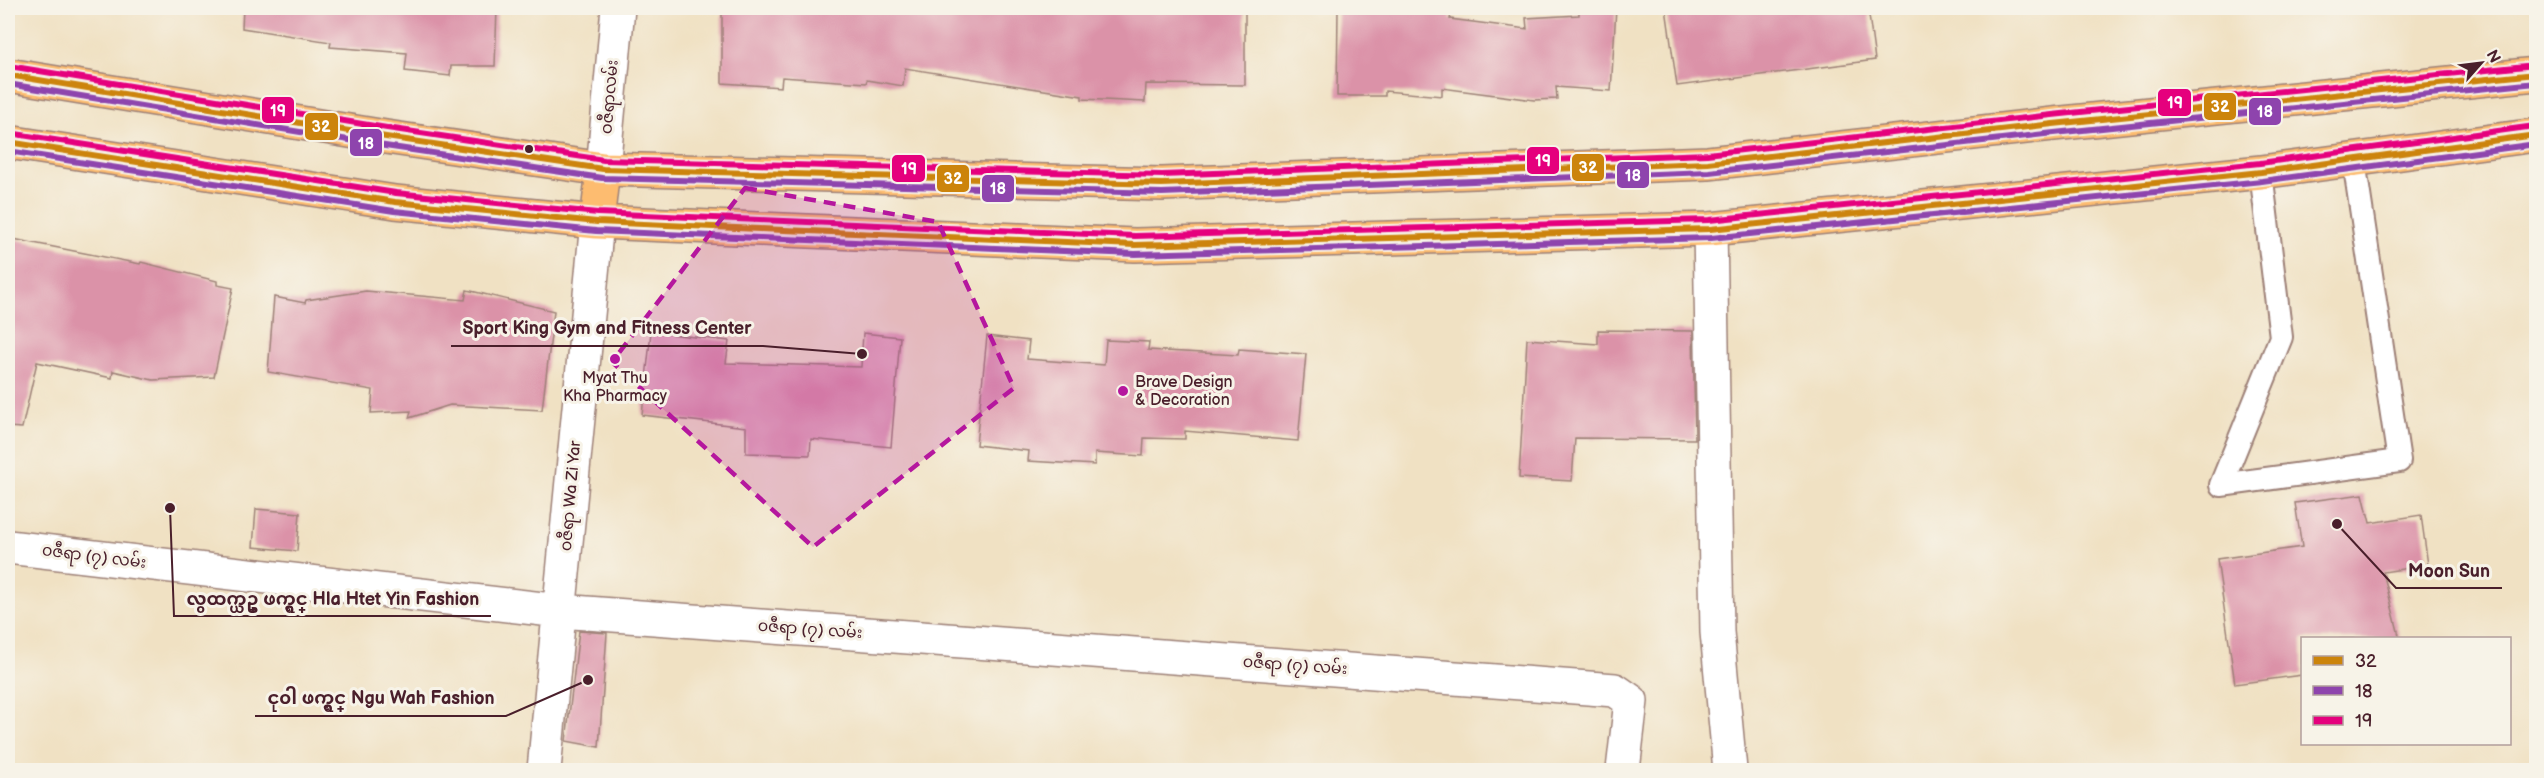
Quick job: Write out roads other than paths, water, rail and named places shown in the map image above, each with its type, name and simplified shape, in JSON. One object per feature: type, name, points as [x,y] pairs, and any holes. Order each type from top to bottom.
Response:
[{"type":"main road","points":[[8,75],[386,137],[603,169],[1162,184],[1708,163],[2053,124],[2536,74]]},
{"type":"main road","points":[[8,142],[395,202],[597,222],[1135,245],[1710,229],[2261,172],[2536,135]]},
{"type":"main road","name":"ဝဇီရာလမ်း","points":[[597,222],[603,169]]},
{"type":"street","name":"ဝဇီရာလမ်း","points":[[603,169],[618,8]]},
{"type":"street","name":"၀ဇီရာ Wa Zi Yar","points":[[544,771],[597,222]]},
{"type":"street","points":[[1710,229],[1717,632],[1730,771]]},
{"type":"street","name":"၀ဇီရာ (၇) လမ်း","points":[[8,547],[560,611],[1615,690],[1631,701],[1623,771]]},
{"type":"lane","points":[[2261,172],[2281,337],[2221,485],[2399,460],[2354,161]]},
{"type":"place","name":"Sport King Gym and Fitness Center","points":[[862,354]]},
{"type":"place","name":"Myat Thu Kha Pharmacy","points":[[615,359]]},
{"type":"place","name":"Brave Design & Decoration","points":[[1123,391]]},
{"type":"place","name":"လွထက္ယဥ္ ဖက္ရွင္ Hla Htet Yin Fashion","points":[[170,508]]},
{"type":"place","name":"Moon Sun","points":[[2337,524]]},
{"type":"place","name":"ငု၀ါ ဖက္ရွင္ Ngu Wah Fashion","points":[[588,680]]}]
